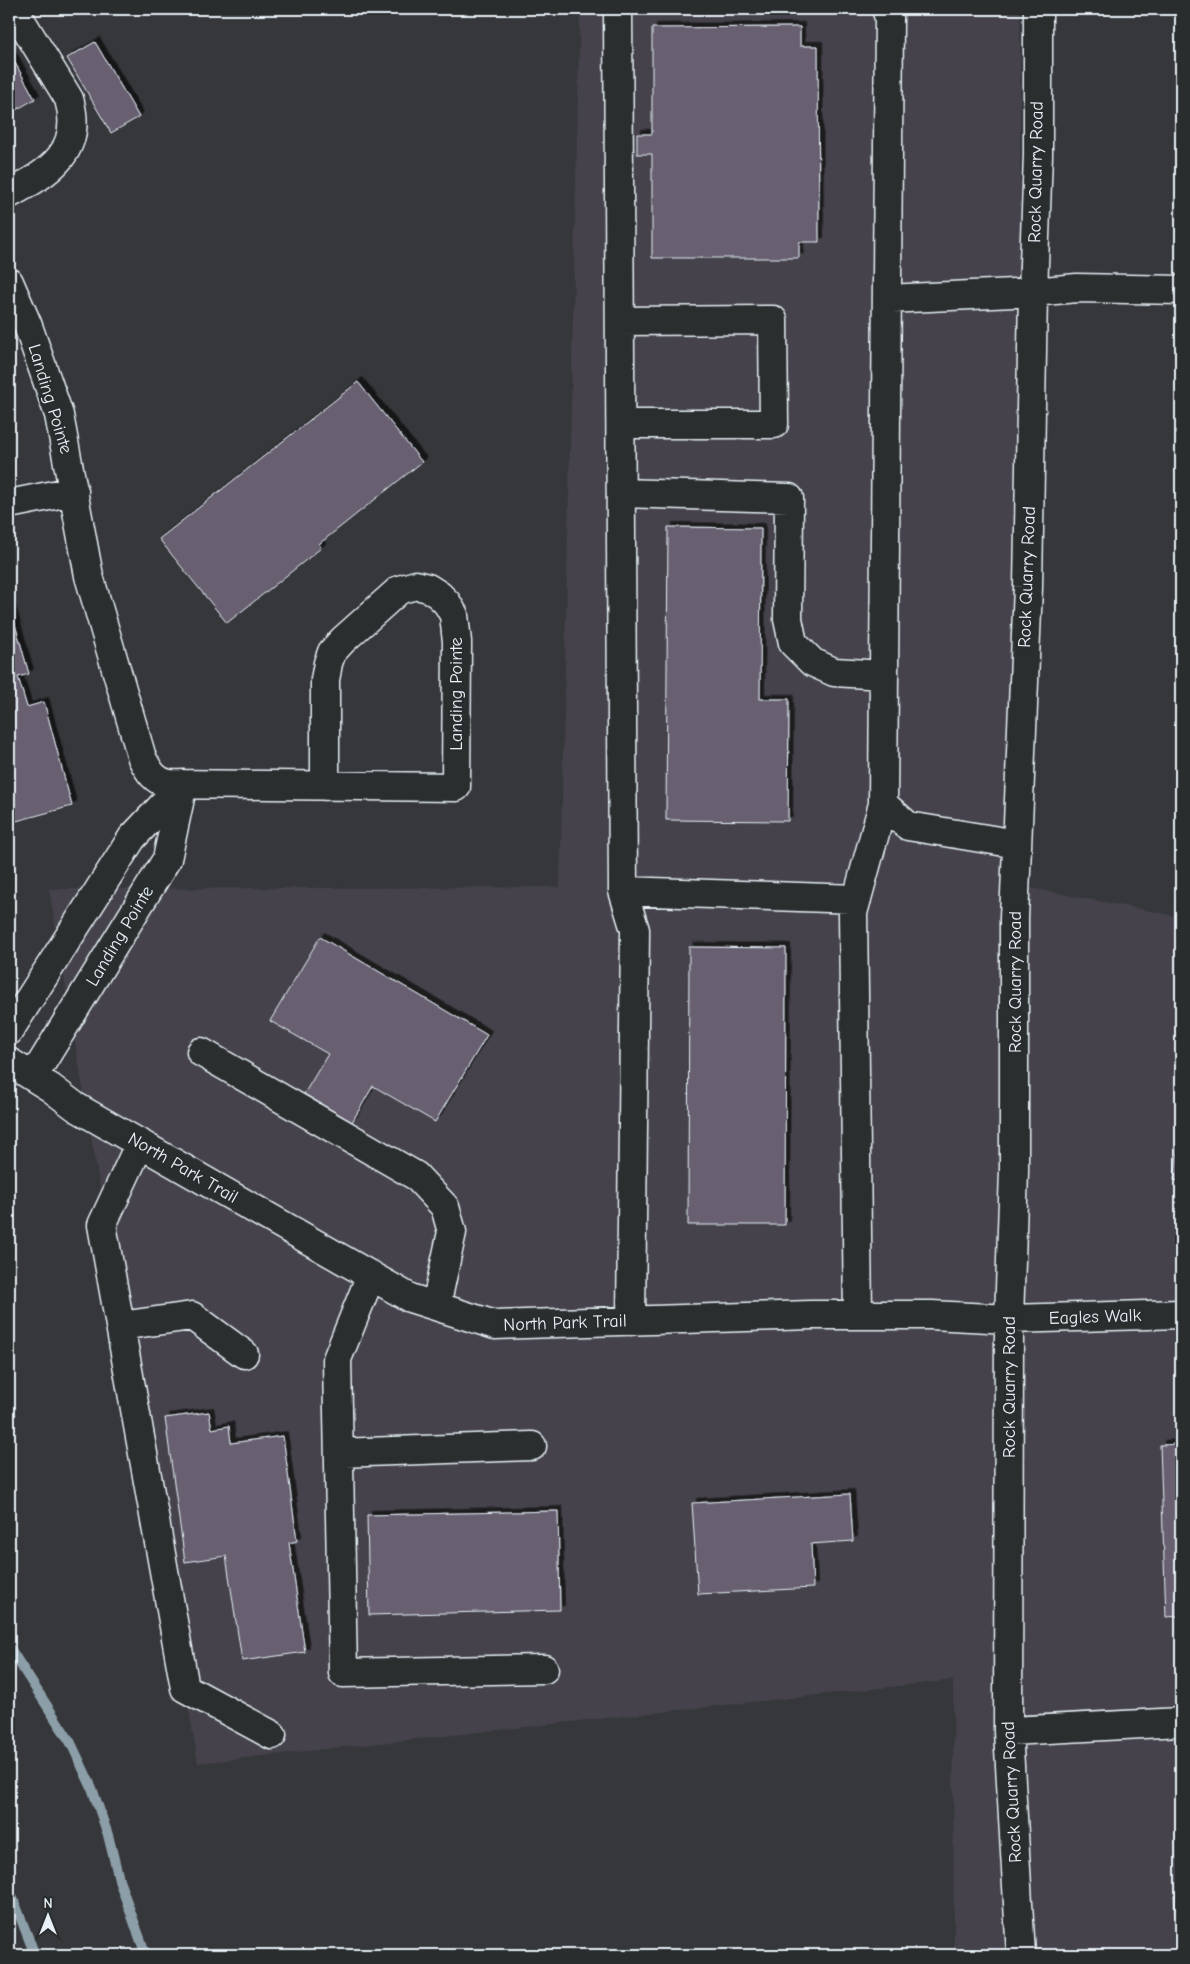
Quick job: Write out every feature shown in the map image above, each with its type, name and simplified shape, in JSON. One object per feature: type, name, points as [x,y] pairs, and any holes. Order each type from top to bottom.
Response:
[{"type":"street","points":[[9,194],[42,174],[60,160],[69,145],[73,130],[73,113],[69,99],[14,9]]},
{"type":"street","points":[[618,9],[623,891],[635,930],[631,1321]]},
{"type":"street","points":[[858,1315],[853,913],[883,804],[890,16],[886,9]]},
{"type":"street","name":"Rock Quarry Road","points":[[1021,1955],[1008,1731],[1009,1319],[1014,1171],[1014,928],[1028,587],[1033,292],[1038,155],[1038,9]]},
{"type":"street","name":"Landing Pointe","points":[[9,282],[28,326],[59,415],[95,602],[142,758],[154,778],[169,784],[325,786],[456,787],[458,663],[454,616],[447,603],[428,588],[416,585],[399,590],[332,652],[328,663],[326,680],[325,786]]},
{"type":"street","points":[[887,299],[1077,288],[1181,290]]},
{"type":"street","points":[[620,321],[773,320],[774,424],[621,424]]},
{"type":"street","points":[[9,504],[74,491]]},
{"type":"street","points":[[621,493],[789,498],[788,619],[793,643],[812,662],[834,672],[884,675]]},
{"type":"street","points":[[9,1031],[132,838],[183,784]]},
{"type":"street","name":"Landing Pointe","points":[[33,1077],[167,859],[183,784]]},
{"type":"street","points":[[883,804],[908,826],[1017,844]]},
{"type":"street","points":[[623,891],[857,899]]},
{"type":"street","points":[[202,1052],[416,1176],[445,1207],[452,1232],[436,1306]]},
{"type":"street","name":"North Park Trail","points":[[9,1062],[76,1107],[410,1298],[495,1325],[858,1315],[930,1315],[1009,1319]]},
{"type":"street","points":[[140,1143],[102,1225],[185,1688],[272,1735]]},
{"type":"street","points":[[371,1275],[337,1359],[344,1673],[544,1669]]},
{"type":"street","name":"Eagles Walk","points":[[1009,1319],[1181,1314]]},
{"type":"street","points":[[120,1326],[192,1316],[244,1354]]},
{"type":"street","points":[[339,1453],[532,1446]]},
{"type":"street","points":[[1008,1731],[1181,1722]]},
{"type":"shaded area","points":[[580,9],[1020,9],[1020,886],[1181,917],[1181,1955],[954,1955],[953,1680],[198,1763],[49,889],[560,887]]},
{"type":"building","points":[[800,27],[800,46],[818,46],[819,242],[799,242],[799,258],[652,258],[652,154],[637,154],[637,134],[652,134],[652,28]]},
{"type":"building","points":[[95,42],[139,117],[111,133],[67,58]]},
{"type":"building","points":[[9,52],[35,99],[9,114]]},
{"type":"building","points":[[358,382],[422,462],[319,544],[321,548],[227,623],[159,539]]},
{"type":"building","points":[[1181,469],[1181,524],[1179,524],[1178,470]]},
{"type":"building","points":[[668,527],[761,528],[760,699],[789,699],[788,821],[666,820]]},
{"type":"building","points":[[9,603],[29,674],[18,677],[27,707],[44,702],[72,806],[9,823]]},
{"type":"building","points":[[320,937],[487,1035],[435,1122],[373,1086],[352,1122],[304,1094],[328,1054],[270,1021]]},
{"type":"building","points":[[689,947],[786,948],[785,1225],[688,1225]]},
{"type":"building","points":[[1181,1120],[1181,1181],[1174,1180]]},
{"type":"building","points":[[209,1412],[212,1429],[229,1426],[231,1443],[283,1436],[297,1541],[289,1543],[305,1652],[242,1661],[226,1556],[185,1562],[165,1418]]},
{"type":"building","points":[[1181,1444],[1181,1616],[1166,1617],[1160,1445]]},
{"type":"building","points":[[850,1494],[853,1541],[811,1544],[813,1588],[698,1594],[692,1503]]},
{"type":"building","points":[[558,1511],[560,1610],[369,1615],[367,1515]]},
{"type":"building","points":[[1174,1895],[1181,1895],[1181,1955],[1178,1955]]},
{"type":"waterway","points":[[9,1647],[71,1743],[92,1788],[108,1835],[120,1883],[146,1955]]},
{"type":"waterway","points":[[9,1888],[35,1955]]}]
